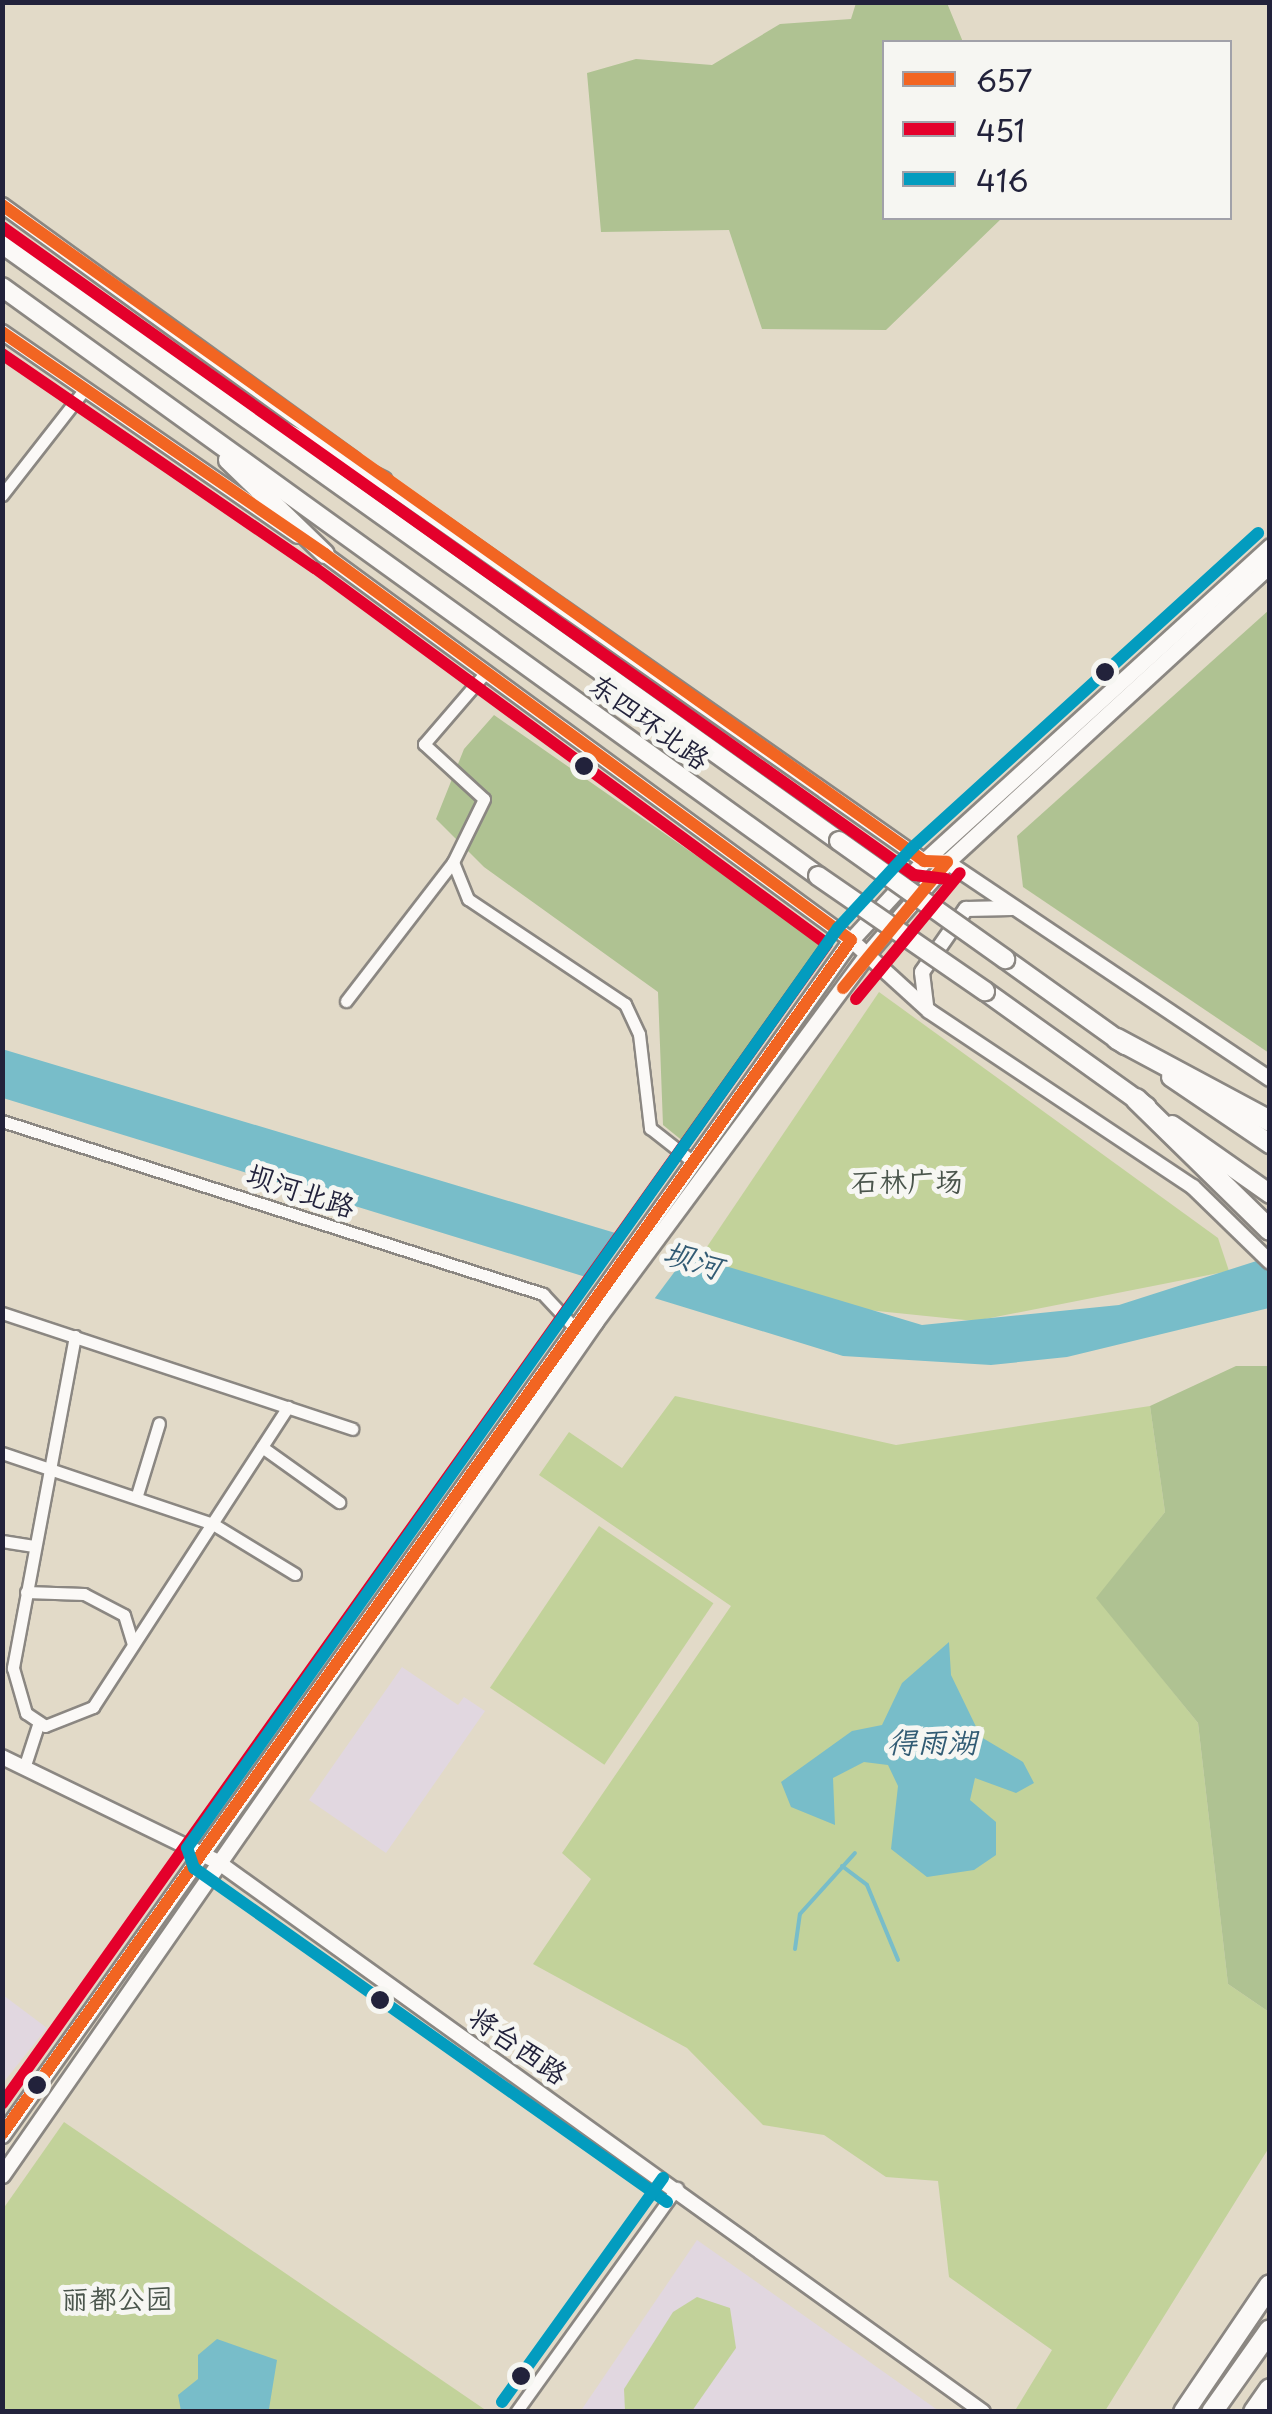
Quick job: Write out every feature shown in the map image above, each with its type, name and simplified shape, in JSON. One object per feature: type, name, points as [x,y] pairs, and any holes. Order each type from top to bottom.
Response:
[{"type":"highway","name":"东四环北路","points":[[2,244],[1117,1040],[1270,1144]]},
{"type":"highway","name":"东四环北路","points":[[2,287],[818,876],[1270,1194]]},
{"type":"highway","points":[[230,405],[383,481]]},
{"type":"highway","points":[[185,418],[325,554]]},
{"type":"highway","points":[[1117,1040],[1270,1121]]},
{"type":"highway","points":[[1136,1099],[1270,1230]]},
{"type":"highway","points":[[1184,2412],[1270,2285]]},
{"type":"highway","points":[[1212,2412],[1270,2330]]},
{"type":"highway","points":[[1254,2412],[1270,2389]]},
{"type":"main road","points":[[657,1225],[692,1161],[851,940],[924,860],[961,836],[1270,546]]},
{"type":"main road","points":[[2,2175],[211,1858],[582,1320],[868,953],[946,862],[1270,565]]},
{"type":"main road","points":[[2,2135],[211,1858]]},
{"type":"street","name":"东四环北路","points":[[2,205],[383,481],[924,860],[946,862],[1270,1080]]},
{"type":"street","name":"东四环北路","points":[[2,332],[325,554],[851,940],[929,1011],[1192,1186],[1249,1237],[1270,1262]]},
{"type":"street","points":[[2,495],[84,390]]},
{"type":"street","points":[[346,1001],[453,862],[484,799],[424,744],[486,672]]},
{"type":"street","points":[[453,862],[468,899],[625,1004],[639,1034],[650,1128],[692,1161]]},
{"type":"street","points":[[929,1011],[922,972],[966,909],[1018,908]]},
{"type":"street","name":"坝河北路","points":[[2,1121],[544,1294],[582,1320]]},
{"type":"street","points":[[2,1313],[352,1428]]},
{"type":"street","points":[[75,1336],[34,1546],[15,1681],[26,1714],[40,1722],[93,1708],[288,1407]]},
{"type":"street","points":[[136,1495],[159,1422]]},
{"type":"street","points":[[262,1448],[339,1502]]},
{"type":"street","points":[[2,1454],[50,1463],[212,1524],[295,1574]]},
{"type":"street","points":[[2,1541],[34,1546]]},
{"type":"street","points":[[26,1592],[84,1594],[124,1616],[133,1644]]},
{"type":"street","points":[[25,1765],[40,1722]]},
{"type":"street","name":"将台西路","points":[[2,1757],[211,1858],[677,2188],[983,2412]]},
{"type":"street","points":[[516,2412],[677,2188]]},
{"type":"shaded area","points":[[402,1667],[458,1705],[464,1697],[485,1711],[386,1853],[309,1800]]},
{"type":"shaded area","points":[[3,1995],[47,2028],[3,2083]]},
{"type":"shaded area","points":[[697,2240],[939,2411],[580,2412]]},
{"type":"green space","points":[[856,3],[947,3],[962,40],[882,40],[882,220],[1000,220],[886,330],[762,329],[729,230],[601,232],[587,73],[636,59],[712,65],[780,24],[851,19]]},
{"type":"green space","points":[[1269,610],[1269,1053],[1023,887],[1017,836]]},
{"type":"green space","points":[[494,715],[826,946],[684,1142],[663,1125],[658,992],[484,867],[436,819],[464,749]]},
{"type":"green space","name":"石林广场","points":[[879,992],[1218,1238],[1229,1271],[975,1321],[848,1308],[692,1269]]},
{"type":"green space","points":[[1236,1366],[1269,1366],[1269,2012],[1228,1984],[1198,1723],[1096,1598],[1165,1512],[1150,1406]]},
{"type":"green space","points":[[675,1396],[896,1445],[1150,1406],[1165,1512],[1097,1598],[1198,1723],[1228,1984],[1269,2012],[1270,2146],[1105,2411],[1016,2409],[1052,2350],[949,2277],[938,2181],[886,2177],[824,2135],[763,2125],[687,2048],[533,1964],[591,1879],[562,1853],[731,1606],[539,1475],[569,1432],[622,1468]]},
{"type":"green space","points":[[599,1526],[713,1603],[604,1765],[490,1688]]},
{"type":"green space","name":"丽都公园","points":[[64,2122],[487,2411],[3,2412],[3,2209]]},
{"type":"green space","points":[[697,2297],[730,2308],[736,2348],[692,2411],[625,2411],[624,2389],[673,2312]]},
{"type":"water","name":"坝河","points":[[2,1049],[922,1325],[1119,1305],[1269,1257],[1269,1308],[1067,1357],[991,1365],[843,1356],[3,1098]]},
{"type":"water","name":"得雨湖","points":[[949,1642],[951,1675],[981,1737],[1023,1762],[1034,1783],[1016,1793],[975,1778],[970,1800],[996,1822],[996,1855],[974,1870],[927,1877],[891,1849],[898,1786],[888,1765],[864,1762],[833,1778],[835,1825],[791,1807],[781,1782],[852,1731],[882,1725],[902,1683]]},
{"type":"water","points":[[217,2339],[277,2360],[269,2409],[308,2411],[181,2411],[178,2395],[198,2379],[198,2355]]},
{"type":"pier","points":[[618,1229],[690,1251],[649,1306],[579,1283]]},
{"type":"waterway","points":[[795,1949],[800,1914],[855,1853]]},
{"type":"waterway","points":[[842,1866],[867,1885],[898,1960]]},
{"type":"transit line","name":"657","points":[[2,205],[924,861],[947,862]]},
{"type":"transit line","name":"451","points":[[2,227],[914,875],[946,879]]},
{"type":"transit line","name":"657","points":[[2,332],[325,554],[851,940],[2,2134]]},
{"type":"transit line","name":"451","points":[[2,354],[315,568],[827,944],[2,2104]]},
{"type":"transit line","name":"416","points":[[667,2202],[194,1868],[187,1848],[838,928],[912,848],[1258,533]]},
{"type":"transit line","name":"657","points":[[843,988],[947,862]]},
{"type":"transit line","name":"451","points":[[856,999],[960,873]]},
{"type":"transit line","name":"416","points":[[502,2402],[663,2178]]}]
